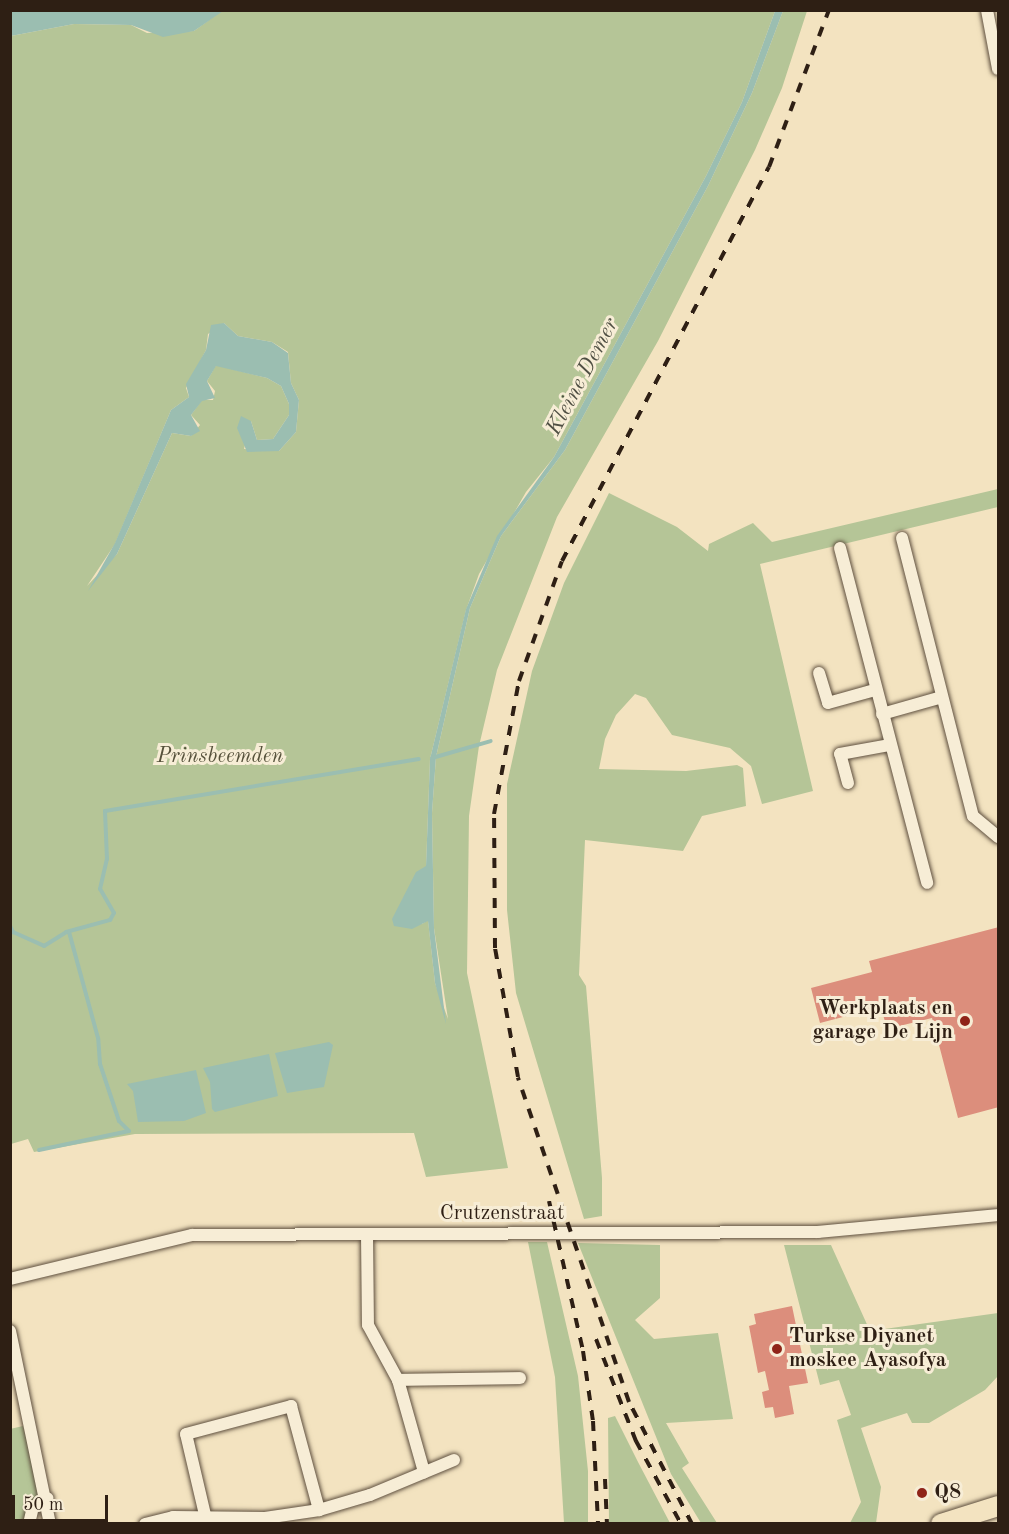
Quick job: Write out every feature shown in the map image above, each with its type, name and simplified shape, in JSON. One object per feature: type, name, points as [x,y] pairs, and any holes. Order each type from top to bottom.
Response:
[{"type":"main road","points":[[941,1524],[999,1506]]},
{"type":"main road","points":[[987,1524],[999,1520]]},
{"type":"street","points":[[987,10],[999,69]]},
{"type":"street","points":[[902,538],[973,816],[999,837]]},
{"type":"street","points":[[840,548],[875,690],[927,883]]},
{"type":"street","points":[[819,673],[828,703],[875,690]]},
{"type":"street","points":[[882,714],[942,698]]},
{"type":"street","points":[[848,783],[840,754],[890,745]]},
{"type":"street","name":"Crutzenstraat","points":[[10,1279],[192,1235],[818,1232],[999,1215]]},
{"type":"street","points":[[368,1234],[368,1324],[398,1380],[424,1472]]},
{"type":"street","points":[[10,1330],[48,1497],[50,1524]]},
{"type":"street","points":[[398,1380],[520,1378]]},
{"type":"street","points":[[206,1519],[186,1434],[291,1406],[319,1510]]},
{"type":"street","points":[[146,1523],[173,1517],[206,1519],[319,1510],[454,1460]]},
{"type":"street","points":[[28,1524],[33,1507],[48,1497]]},
{"type":"green space","name":"Prinsbeemden","points":[[223,10],[775,11],[742,102],[706,176],[554,457],[526,492],[479,574],[466,610],[430,759],[426,867],[402,900],[422,924],[428,920],[435,983],[448,1019],[434,928],[432,813],[436,757],[470,608],[501,536],[565,450],[708,186],[752,93],[783,11],[807,11],[782,88],[755,150],[658,341],[557,517],[497,670],[479,746],[469,816],[467,973],[508,1168],[426,1177],[414,1133],[135,1134],[34,1152],[28,1139],[11,1144],[11,36],[74,24],[131,25],[147,33],[194,31]],"holes":[[[224,323],[238,336],[272,342],[288,352],[291,383],[299,400],[296,432],[279,451],[244,449],[251,421],[257,440],[273,439],[289,415],[289,404],[281,386],[267,378],[216,365],[207,381],[215,391],[213,400],[202,400],[191,415],[200,425],[191,436],[172,433],[117,554],[87,586],[115,544],[171,410],[189,397],[186,388],[206,350],[208,334]]]},
{"type":"green space","points":[[998,489],[998,507],[760,564],[813,791],[762,804],[751,766],[730,748],[672,735],[646,698],[635,694],[616,715],[605,739],[599,769],[686,771],[737,765],[743,768],[746,806],[702,816],[683,851],[585,840],[579,975],[586,986],[602,1178],[602,1216],[584,1219],[516,993],[507,910],[507,784],[532,671],[564,583],[609,493],[677,527],[708,551],[709,544],[753,523],[772,542]]},
{"type":"green space","points":[[528,1242],[547,1242],[578,1376],[588,1471],[588,1523],[564,1523],[555,1377]]},
{"type":"green space","points":[[578,1243],[660,1245],[660,1298],[635,1320],[654,1339],[718,1333],[733,1419],[666,1423],[689,1463],[682,1468],[717,1523],[701,1523],[671,1474]]},
{"type":"green space","points":[[784,1245],[831,1245],[870,1331],[998,1313],[998,1376],[985,1390],[929,1423],[912,1423],[907,1413],[861,1428],[881,1487],[876,1523],[850,1523],[861,1502],[837,1420],[851,1415],[839,1380],[820,1385]]},
{"type":"green space","points":[[615,1416],[670,1523],[609,1523],[608,1418]]},
{"type":"green space","points":[[23,1426],[40,1491],[26,1523],[11,1523],[10,1429]]},
{"type":"shaded area","points":[[11,10],[223,11],[194,31],[163,37],[131,25],[74,24],[11,36]]},
{"type":"shaded area","points":[[775,11],[783,11],[752,93],[708,186],[565,450],[501,536],[470,608],[436,757],[432,813],[434,928],[446,1024],[435,983],[428,921],[412,929],[394,926],[392,919],[416,872],[426,866],[430,759],[466,609],[497,536],[554,457],[706,176],[742,102]]},
{"type":"shaded area","points":[[224,323],[238,336],[272,342],[288,353],[291,383],[299,400],[296,432],[279,451],[247,452],[237,428],[241,416],[251,421],[257,440],[273,439],[289,415],[289,404],[281,386],[267,378],[216,366],[207,381],[215,398],[202,401],[191,415],[200,431],[191,436],[172,433],[117,554],[88,591],[115,543],[171,410],[189,397],[186,384],[206,350],[211,325]]},
{"type":"shaded area","points":[[329,1042],[333,1045],[324,1087],[287,1093],[275,1053]]},
{"type":"shaded area","points":[[269,1054],[278,1096],[215,1112],[212,1109],[210,1082],[203,1068]]},
{"type":"shaded area","points":[[196,1070],[206,1113],[184,1121],[138,1122],[133,1091],[127,1084]]},
{"type":"building","name":"Werkplaats en garage De Lijn","points":[[999,927],[999,1107],[958,1118],[932,1018],[887,1029],[881,1007],[820,1023],[811,988],[872,972],[869,961]]},
{"type":"building","name":"Turkse Diyanet moskee Ayasofya","points":[[792,1306],[808,1383],[789,1386],[794,1414],[775,1418],[773,1407],[765,1408],[762,1392],[769,1390],[765,1371],[758,1373],[749,1326],[756,1324],[754,1314]]},
{"type":"waterway","points":[[432,758],[491,741]]},
{"type":"waterway","name":"Kleine Demer","points":[[10,926],[13,932],[44,946],[66,932],[110,920],[114,913],[100,889],[107,859],[105,811],[419,759]]},
{"type":"waterway","points":[[39,1150],[129,1131],[119,1121],[100,1064],[98,1038],[69,932]]},
{"type":"railway","points":[[692,1524],[629,1402],[518,1077],[495,948],[494,814],[519,681],[562,561],[769,167],[829,10]]},
{"type":"railway","points":[[549,1201],[583,1351],[593,1421],[598,1524]]},
{"type":"railway","points":[[596,1339],[636,1441],[681,1524]]},
{"type":"railway","points":[[605,1479],[607,1524]]},
{"type":"place","name":"Werkplaats en garage De Lijn","points":[[965,1021]]},
{"type":"place","name":"Turkse Diyanet moskee Ayasofya","points":[[777,1349]]},
{"type":"place","name":"Q8","points":[[922,1493]]}]
